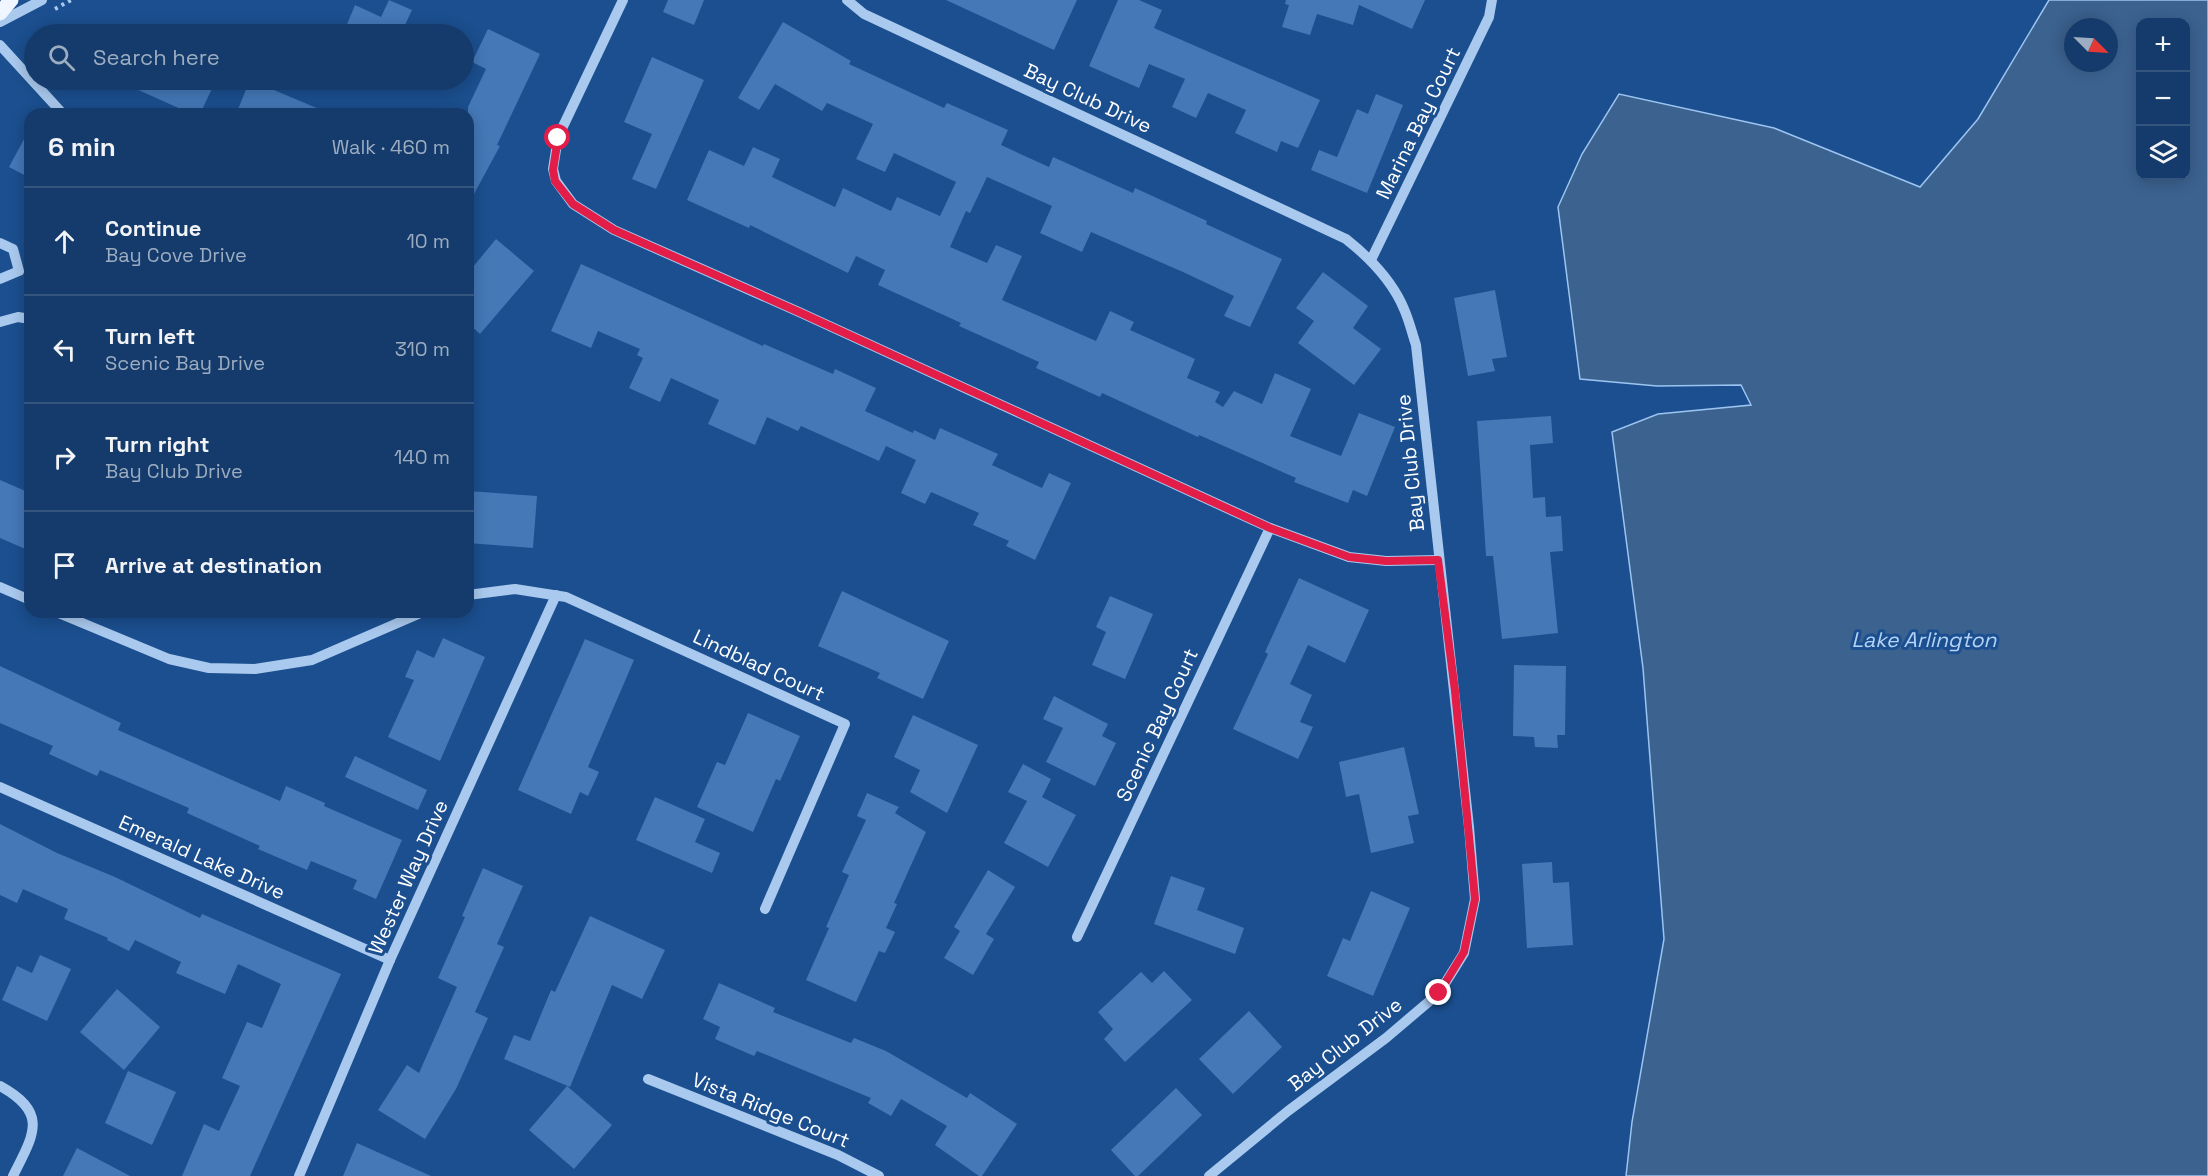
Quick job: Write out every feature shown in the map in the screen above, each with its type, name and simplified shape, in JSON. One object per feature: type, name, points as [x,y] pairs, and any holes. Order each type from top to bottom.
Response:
[{"type":"main road","points":[[0,13],[11,0]]},
{"type":"street","points":[[0,22],[42,0]]},
{"type":"street","points":[[623,0],[558,138],[553,170],[555,181],[573,204],[614,230],[799,312],[1270,528],[1349,557],[1386,561],[1438,560]]},
{"type":"street","name":"Bay Club Drive","points":[[847,0],[864,14],[1346,239],[1371,260],[1404,308],[1416,345],[1438,560],[1455,691],[1475,899],[1464,952],[1439,993],[1386,1038],[1288,1111],[1209,1176]]},
{"type":"street","name":"Marina Bay Court","points":[[1371,260],[1489,17],[1492,0]]},
{"type":"street","points":[[0,45],[24,71]]},
{"type":"street","points":[[41,90],[58,108]]},
{"type":"street","points":[[0,243],[13,249],[19,271],[0,279]]},
{"type":"street","points":[[0,322],[18,317],[24,318]]},
{"type":"street","name":"Scenic Bay Court","points":[[1077,937],[1270,528]]},
{"type":"street","points":[[0,587],[24,597]]},
{"type":"street","name":"Lindblad Court","points":[[474,594],[515,589],[566,597],[845,724],[765,909]]},
{"type":"street","name":"Wester Way Drive","points":[[299,1176],[390,960],[556,595]]},
{"type":"street","points":[[71,618],[169,658],[209,668],[255,669],[312,660],[409,618]]},
{"type":"street","name":"Emerald Lake Drive","points":[[0,787],[390,960]]},
{"type":"street","name":"Vista Ridge Court","points":[[648,1079],[838,1155],[879,1176]]},
{"type":"street","points":[[0,1086],[26,1103],[34,1122],[30,1139],[13,1176]]},
{"type":"water","name":"Lake Arlington","points":[[2049,0],[2208,0],[2208,1176],[1626,1176],[1632,1122],[1664,939],[1643,668],[1612,432],[1658,414],[1751,405],[1741,385],[1657,386],[1580,379],[1558,207],[1582,154],[1619,94],[1774,128],[1920,187],[1978,119]]},
{"type":"building","points":[[389,0],[412,10],[405,24],[347,24],[355,5],[381,17]]},
{"type":"building","points":[[668,0],[704,0],[694,25],[663,12]]},
{"type":"building","points":[[946,0],[1077,0],[1054,50]]},
{"type":"building","points":[[1118,0],[1139,0],[1162,10],[1154,28],[1320,100],[1298,148],[1281,141],[1277,152],[1235,133],[1246,110],[1208,93],[1196,118],[1172,107],[1185,79],[1149,64],[1139,88],[1089,66]]},
{"type":"building","points":[[1286,0],[1425,0],[1412,29],[1359,5],[1353,25],[1317,14],[1310,35],[1282,27],[1289,5],[1285,4]]},
{"type":"building","points":[[783,22],[851,61],[849,64],[944,108],[947,103],[1008,130],[1001,145],[1049,167],[1053,157],[1133,193],[1135,188],[1282,259],[1250,327],[1224,316],[1234,296],[1183,272],[1091,232],[1082,252],[1040,233],[1052,206],[987,177],[970,213],[966,211],[950,247],[987,263],[996,245],[1022,256],[1002,300],[1096,341],[1110,311],[1134,322],[1130,330],[1195,359],[1187,378],[1220,392],[1215,402],[1223,407],[1234,391],[1262,404],[1275,373],[1311,389],[1290,436],[1341,456],[1359,413],[1395,427],[1367,496],[1353,490],[1348,503],[1294,482],[1296,478],[1199,435],[1198,437],[1102,393],[1100,397],[1036,368],[1039,362],[959,326],[961,323],[878,285],[885,270],[856,256],[848,273],[750,225],[749,228],[687,200],[709,150],[744,166],[753,147],[780,159],[772,177],[835,207],[843,188],[891,211],[897,197],[940,216],[956,182],[894,153],[885,172],[856,159],[873,124],[827,103],[822,111],[775,84],[759,110],[738,98]]},
{"type":"building","points":[[488,29],[540,54],[497,145],[500,146],[474,194],[474,108],[468,107],[486,69],[474,63],[474,58]]},
{"type":"building","points":[[652,57],[704,80],[656,189],[632,179],[652,134],[624,122]]},
{"type":"building","points":[[138,90],[211,90],[203,108],[179,108]]},
{"type":"building","points":[[246,90],[274,90],[317,108],[238,108]]},
{"type":"building","points":[[1376,94],[1403,105],[1367,193],[1311,170],[1319,150],[1337,157],[1357,109],[1368,114]]},
{"type":"building","points":[[24,139],[24,175],[9,167]]},
{"type":"building","points":[[496,239],[534,271],[480,334],[474,328],[474,266]]},
{"type":"building","points":[[581,264],[763,346],[764,344],[833,374],[835,369],[876,388],[865,411],[913,433],[914,430],[935,440],[940,428],[998,454],[992,465],[1042,488],[1049,473],[1071,483],[1035,560],[1006,546],[1009,541],[973,525],[979,513],[931,492],[925,504],[901,493],[916,460],[886,446],[879,461],[801,426],[798,431],[767,417],[755,445],[708,424],[719,400],[671,378],[660,402],[629,388],[643,358],[637,355],[640,349],[598,331],[591,348],[551,331]]},
{"type":"building","points":[[1323,272],[1368,306],[1353,328],[1381,349],[1354,385],[1298,343],[1314,321],[1296,308]]},
{"type":"building","points":[[1495,290],[1507,357],[1492,359],[1495,371],[1468,376],[1454,298]]},
{"type":"building","points":[[1551,416],[1553,443],[1530,445],[1533,498],[1545,497],[1546,517],[1561,516],[1563,551],[1550,552],[1558,633],[1502,639],[1493,556],[1486,556],[1477,421]]},
{"type":"building","points":[[0,480],[24,490],[24,548],[0,538]]},
{"type":"building","points":[[474,491],[537,496],[533,548],[474,543]]},
{"type":"building","points":[[1299,578],[1369,610],[1345,663],[1308,645],[1290,684],[1312,695],[1300,722],[1313,727],[1298,759],[1233,729],[1268,654],[1265,652]]},
{"type":"building","points":[[842,591],[949,641],[923,699],[877,678],[880,673],[818,646]]},
{"type":"building","points":[[1110,596],[1153,614],[1125,679],[1092,665],[1106,632],[1096,627]]},
{"type":"building","points":[[443,638],[485,657],[440,761],[388,737],[414,680],[405,677],[417,650],[434,658]]},
{"type":"building","points":[[585,639],[634,660],[588,767],[599,772],[588,796],[580,792],[571,814],[518,790]]},
{"type":"building","points":[[1514,665],[1566,666],[1565,735],[1557,735],[1558,748],[1535,747],[1534,737],[1513,736]]},
{"type":"building","points":[[0,666],[121,723],[118,730],[280,801],[286,786],[325,803],[324,806],[402,840],[376,899],[353,889],[357,880],[311,861],[307,870],[258,849],[260,846],[187,813],[189,808],[100,770],[97,776],[49,754],[53,746],[0,723]]},
{"type":"building","points":[[1054,696],[1108,724],[1102,736],[1116,743],[1095,786],[1046,762],[1063,728],[1043,719]]},
{"type":"building","points":[[748,713],[800,736],[780,781],[776,779],[753,832],[697,807],[717,762],[725,765]]},
{"type":"building","points":[[913,715],[978,745],[947,813],[910,792],[920,770],[894,757]]},
{"type":"building","points":[[1404,747],[1419,814],[1408,816],[1414,843],[1371,853],[1359,794],[1346,797],[1339,762]]},
{"type":"building","points":[[355,756],[427,790],[418,810],[345,777]]},
{"type":"building","points":[[1023,764],[1051,779],[1042,797],[1076,815],[1048,867],[1004,843],[1027,801],[1008,792]]},
{"type":"building","points":[[867,793],[899,807],[895,813],[926,832],[894,903],[897,904],[886,928],[895,932],[885,953],[879,951],[856,1002],[806,980],[849,875],[842,872],[866,820],[857,816]]},
{"type":"building","points":[[655,797],[705,819],[695,842],[720,853],[712,873],[636,840]]},
{"type":"building","points":[[0,824],[57,853],[115,877],[200,918],[202,914],[341,974],[250,1176],[182,1176],[204,1124],[219,1131],[240,1086],[222,1078],[247,1022],[262,1028],[281,984],[238,964],[225,994],[176,973],[181,962],[135,940],[129,951],[107,940],[108,938],[64,919],[68,909],[23,889],[17,903],[0,895]]},
{"type":"building","points":[[1552,862],[1553,883],[1569,882],[1573,945],[1527,948],[1522,864]]},
{"type":"building","points":[[483,868],[523,886],[497,944],[504,947],[475,1012],[488,1018],[456,1089],[425,1139],[378,1110],[407,1065],[419,1073],[457,987],[438,978],[465,917],[462,916]]},
{"type":"building","points":[[988,870],[1015,887],[986,934],[994,939],[973,975],[944,958],[960,931],[954,927]]},
{"type":"building","points":[[1171,876],[1205,888],[1197,910],[1244,928],[1235,954],[1154,924]]},
{"type":"building","points":[[1371,891],[1410,908],[1373,996],[1327,976],[1343,938],[1350,941]]},
{"type":"building","points":[[590,916],[665,950],[642,999],[612,985],[570,1087],[504,1059],[514,1035],[530,1041],[551,990],[555,992]]},
{"type":"building","points":[[40,955],[71,969],[47,1021],[2,1000],[17,966],[32,973]]},
{"type":"building","points":[[1164,971],[1192,1000],[1125,1062],[1104,1039],[1113,1029],[1098,1012],[1141,972],[1152,983]]},
{"type":"building","points":[[719,983],[775,1008],[773,1012],[851,1043],[854,1038],[886,1051],[967,1098],[970,1093],[1017,1124],[982,1176],[979,1176],[935,1145],[947,1126],[901,1099],[891,1116],[868,1103],[871,1098],[757,1051],[754,1056],[715,1039],[720,1027],[703,1019]]},
{"type":"building","points":[[117,989],[160,1027],[124,1070],[80,1032]]},
{"type":"building","points":[[1249,1011],[1282,1047],[1233,1094],[1199,1059]]},
{"type":"building","points":[[128,1071],[176,1092],[152,1145],[105,1123]]},
{"type":"building","points":[[567,1086],[612,1125],[574,1169],[529,1130]]},
{"type":"building","points":[[1176,1088],[1202,1115],[1138,1176],[1135,1176],[1111,1150]]},
{"type":"building","points":[[357,1143],[431,1176],[343,1176]]},
{"type":"building","points":[[77,1148],[130,1176],[63,1176]]},
{"type":"route","points":[[558,138],[553,170],[555,181],[573,204],[614,230],[799,312],[1270,528],[1349,557],[1386,561],[1438,560],[1455,691],[1475,899],[1464,952],[1439,993]]}]
